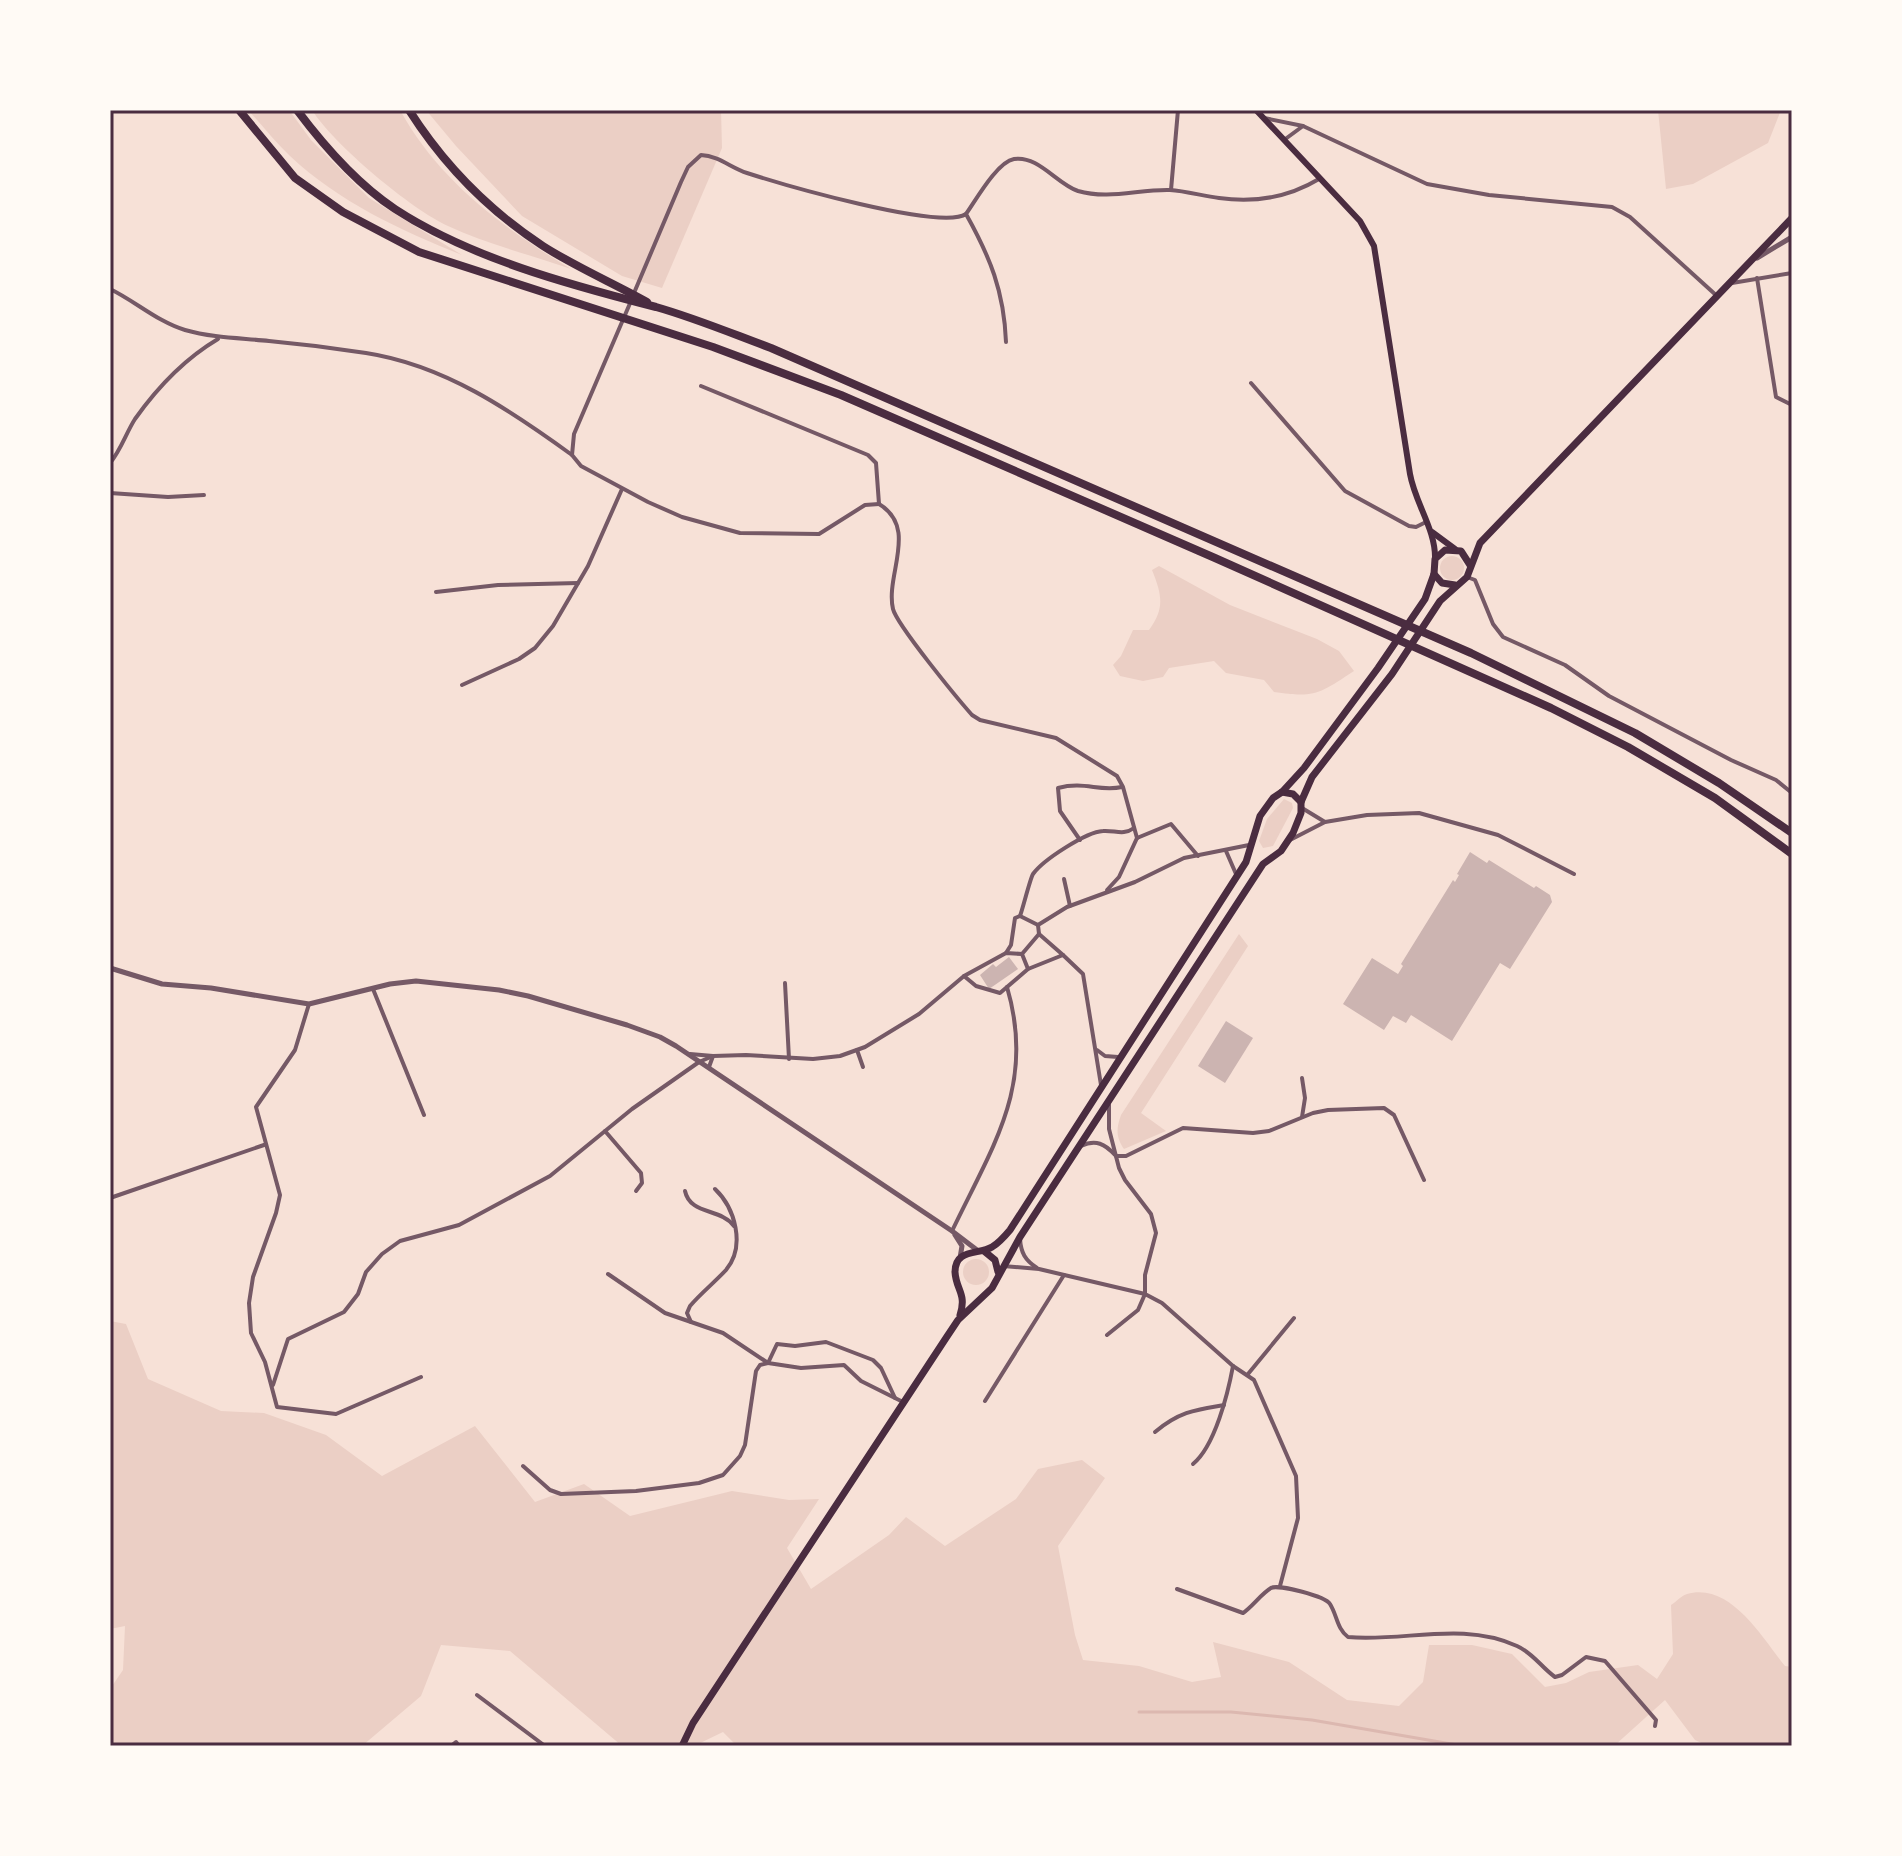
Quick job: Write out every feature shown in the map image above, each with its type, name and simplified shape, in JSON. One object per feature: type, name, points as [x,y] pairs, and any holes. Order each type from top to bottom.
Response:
[{"type":"highway","points":[[239,110],[295,178],[343,212],[419,252],[713,347],[841,395],[1215,558],[1551,708],[1628,747],[1715,798],[1792,854]]},
{"type":"highway","points":[[297,110],[318,138],[381,198],[448,240],[530,270],[658,308],[771,348],[1471,653],[1635,733],[1719,783],[1792,833]]},
{"type":"highway","points":[[409,110],[457,175],[496,212],[544,246],[658,308]]},
{"type":"main road","points":[[958,1320],[963,1302],[955,1273],[959,1260],[964,1255],[995,1246],[1010,1230],[1236,878],[1252,846],[1252,836],[1260,816],[1273,798],[1304,768],[1378,668],[1425,599],[1434,574],[1435,545],[1414,496],[1374,246],[1360,221],[1256,110]]},
{"type":"main road","points":[[682,1746],[701,1710],[899,1400],[958,1320],[992,1288],[1020,1237],[1263,864],[1281,851],[1312,777],[1392,674],[1439,603],[1467,577],[1480,543],[1792,218]]},
{"type":"main road","points":[[1430,529],[1441,541],[1458,550],[1470,565]]},
{"type":"main road","points":[[1435,559],[1445,550],[1458,550],[1480,543]]},
{"type":"main road","points":[[1434,574],[1442,583],[1458,585]]},
{"type":"main road","points":[[1282,792],[1293,794],[1302,805]]},
{"type":"main road","points":[[1252,846],[1260,855],[1271,857]]},
{"type":"main road","points":[[980,1251],[995,1260],[999,1275]]},
{"type":"main road","points":[[960,1286],[972,1294],[986,1292]]},
{"type":"street","points":[[1171,190],[1178,110]]},
{"type":"street","points":[[1264,118],[1303,126],[1427,184],[1489,195],[1612,207],[1630,217],[1717,296]]},
{"type":"street","points":[[1284,140],[1303,126]]},
{"type":"street","points":[[572,455],[574,434],[681,182],[688,167],[701,155],[712,156],[743,172],[867,205],[928,217],[959,218],[966,214],[999,168],[1009,160],[1019,159],[1036,164],[1068,188],[1091,194],[1171,190],[1224,199],[1262,198],[1301,191],[1319,179]]},
{"type":"street","points":[[966,214],[988,255],[999,287],[1006,342]]},
{"type":"street","points":[[1750,262],[1792,237]]},
{"type":"street","points":[[1729,283],[1792,273]]},
{"type":"street","points":[[1757,278],[1776,397],[1792,405]]},
{"type":"street","points":[[110,289],[182,329],[221,338],[356,351],[412,363],[474,390],[524,420],[572,455],[581,466],[682,517],[740,533],[819,534],[865,505],[879,504],[886,508],[893,518],[899,541],[892,596],[896,619],[972,715],[980,720],[1056,738],[1099,763],[1121,781],[1137,838],[1119,877],[1105,891]]},
{"type":"street","points":[[110,463],[134,420],[164,385],[199,350],[221,338]]},
{"type":"street","points":[[1251,383],[1345,491],[1409,526],[1416,527],[1426,522]]},
{"type":"street","points":[[701,386],[868,455],[876,463],[879,504]]},
{"type":"street","points":[[462,685],[519,659],[535,648],[553,626],[588,566],[622,489]]},
{"type":"street","points":[[110,493],[168,497],[204,495]]},
{"type":"street","points":[[1467,577],[1475,580],[1493,624],[1503,637],[1565,665],[1609,696],[1776,780],[1792,793]]},
{"type":"street","points":[[436,592],[498,585],[578,583]]},
{"type":"street","points":[[1080,840],[1060,811],[1058,788],[1072,783],[1110,790],[1123,787]]},
{"type":"street","points":[[1302,805],[1325,822]]},
{"type":"street","points":[[1287,841],[1325,822],[1367,815],[1419,813],[1498,835],[1574,874]]},
{"type":"street","points":[[1137,838],[1171,824],[1198,856]]},
{"type":"street","points":[[683,1051],[713,1056],[789,1059],[827,1058],[857,1050],[919,1014],[964,976],[1006,953],[1011,945],[1015,918],[1020,916],[1028,897],[1030,878],[1036,871],[1080,840],[1101,831],[1127,834],[1134,828]]},
{"type":"street","points":[[1038,925],[1070,906],[1135,882],[1184,858],[1252,846]]},
{"type":"street","points":[[1226,851],[1236,878]]},
{"type":"street","points":[[1064,879],[1070,906]]},
{"type":"street","points":[[1020,916],[1038,925]]},
{"type":"street","points":[[1038,925],[1039,934],[1083,974],[1101,1087]]},
{"type":"street","points":[[1022,954],[1039,934]]},
{"type":"street","points":[[1006,953],[1022,954]]},
{"type":"street","points":[[1022,954],[1028,969]]},
{"type":"street","points":[[964,976],[976,986],[1000,993],[1028,969],[1063,955]]},
{"type":"street","points":[[110,968],[162,984],[211,988],[309,1004],[416,981],[528,996],[660,1037],[980,1251]]},
{"type":"street","points":[[785,983],[789,1059]]},
{"type":"street","points":[[952,1231],[1000,1129],[1015,1082],[1018,1048],[1007,987]]},
{"type":"street","points":[[373,989],[424,1115]]},
{"type":"street","points":[[309,1004],[295,1050],[256,1107],[280,1195],[253,1277],[249,1303],[251,1333],[265,1362],[277,1407],[336,1414],[421,1377]]},
{"type":"street","points":[[1096,1049],[1105,1056],[1121,1058]]},
{"type":"street","points":[[857,1050],[863,1067]]},
{"type":"street","points":[[273,1385],[288,1339],[344,1312],[358,1294],[366,1272],[382,1254],[400,1241],[459,1225],[550,1176],[605,1131],[699,1062],[713,1056]]},
{"type":"street","points":[[710,1069],[713,1056]]},
{"type":"street","points":[[1302,1078],[1305,1098],[1302,1117]]},
{"type":"street","points":[[1107,1335],[1138,1310],[1145,1294],[1145,1275],[1156,1233],[1155,1223],[1125,1180],[1116,1156],[1109,1129],[1109,1102]]},
{"type":"street","points":[[1079,1147],[1097,1143],[1106,1145],[1116,1156],[1126,1156],[1183,1128],[1253,1133],[1269,1131],[1302,1117],[1342,1109],[1384,1108],[1394,1115],[1424,1180]]},
{"type":"street","points":[[605,1131],[641,1173],[642,1183],[636,1191]]},
{"type":"street","points":[[110,1198],[264,1145]]},
{"type":"street","points":[[691,1322],[687,1313],[690,1306],[733,1260],[736,1245],[735,1228],[725,1199],[715,1189]]},
{"type":"street","points":[[685,1191],[692,1205],[729,1220],[735,1228]]},
{"type":"street","points":[[952,1231],[962,1246],[959,1260]]},
{"type":"street","points":[[1020,1237],[1021,1252],[1028,1262],[1039,1269]]},
{"type":"street","points":[[1003,1266],[1039,1269],[1145,1294],[1162,1303],[1233,1366],[1248,1374],[1258,1387],[1296,1476],[1298,1518],[1280,1586]]},
{"type":"street","points":[[608,1274],[665,1313],[723,1333],[768,1363]]},
{"type":"street","points":[[985,1401],[1064,1275]]},
{"type":"street","points":[[1248,1374],[1294,1318]]},
{"type":"street","points":[[768,1363],[777,1344],[795,1346],[826,1342],[873,1360],[899,1400]]},
{"type":"street","points":[[523,1466],[550,1490],[561,1494],[636,1491],[711,1480],[723,1475],[740,1456],[748,1436],[756,1371],[760,1365],[768,1363],[801,1368],[844,1365],[861,1381],[899,1400]]},
{"type":"street","points":[[1193,1464],[1202,1457],[1224,1405],[1233,1366]]},
{"type":"street","points":[[1155,1432],[1173,1417],[1224,1405]]},
{"type":"street","points":[[1177,1589],[1243,1613],[1273,1586],[1280,1586],[1325,1598],[1342,1633],[1348,1637],[1440,1632],[1484,1636],[1525,1650],[1555,1677],[1586,1657],[1598,1658],[1605,1661],[1656,1720],[1655,1726]]},
{"type":"street","points":[[477,1695],[545,1746]]},
{"type":"street","points":[[451,1746],[456,1742],[459,1746]]},
{"type":"shaded area","points":[[248,110],[289,110],[311,140],[369,198],[462,255],[393,225],[329,187],[290,156]]},
{"type":"shaded area","points":[[312,110],[400,110],[416,136],[453,181],[521,237],[571,269],[478,238],[432,218],[355,158]]},
{"type":"shaded area","points":[[426,110],[721,110],[722,148],[662,288],[622,276],[522,216]]},
{"type":"shaded area","points":[[1658,110],[1781,110],[1768,143],[1693,184],[1666,189]]},
{"type":"shaded area","points":[[1452,556],[1461,559],[1464,568],[1461,577],[1452,580],[1443,577],[1440,568],[1443,559]]},
{"type":"shaded area","points":[[1159,566],[1230,605],[1317,639],[1339,651],[1354,671],[1324,689],[1308,694],[1274,692],[1264,680],[1226,673],[1214,661],[1169,668],[1163,677],[1143,681],[1120,676],[1113,665],[1121,656],[1133,630],[1149,630],[1158,615],[1160,594],[1152,570]]},
{"type":"shaded area","points":[[1284,799],[1292,803],[1293,808],[1273,846],[1263,848],[1259,841],[1267,819]]},
{"type":"shaded area","points":[[1239,934],[1248,946],[1141,1113],[1166,1131],[1124,1149],[1118,1133],[1121,1115]]},
{"type":"shaded area","points":[[976,1259],[985,1263],[989,1272],[985,1281],[976,1285],[967,1281],[963,1272],[967,1263]]},
{"type":"shaded area","points":[[110,1321],[126,1324],[148,1379],[221,1411],[264,1413],[326,1435],[382,1476],[475,1426],[535,1502],[584,1484],[630,1516],[732,1491],[789,1500],[819,1499],[787,1548],[811,1589],[889,1535],[906,1517],[945,1546],[1016,1499],[1038,1469],[1082,1460],[1105,1478],[1058,1546],[1075,1635],[1083,1660],[1139,1666],[1192,1682],[1221,1677],[1213,1642],[1289,1662],[1347,1700],[1399,1706],[1423,1682],[1429,1645],[1472,1645],[1512,1654],[1545,1687],[1566,1683],[1589,1672],[1638,1665],[1657,1679],[1673,1654],[1671,1605],[1685,1595],[1703,1592],[1731,1604],[1744,1615],[1785,1666],[1792,1667],[1792,1746],[1708,1746],[1695,1740],[1665,1700],[1614,1746],[737,1746],[723,1732],[694,1746],[622,1746],[510,1651],[441,1645],[421,1696],[362,1746],[110,1746],[110,1689],[123,1670],[125,1626],[110,1629]]},
{"type":"building","points":[[1470,852],[1534,888],[1536,886],[1550,895],[1552,902],[1510,969],[1500,963],[1452,1041],[1411,1015],[1406,1023],[1393,1016],[1384,1030],[1343,1004],[1372,958],[1398,974],[1403,966],[1401,964],[1453,880],[1455,882]]},
{"type":"building","points":[[1009,957],[1018,969],[989,989],[980,975],[993,964],[996,967]]},
{"type":"building","points":[[1226,1021],[1253,1038],[1225,1083],[1198,1066]]},
{"type":"waterway","points":[[1139,1712],[1231,1712],[1312,1720],[1463,1746]]}]
